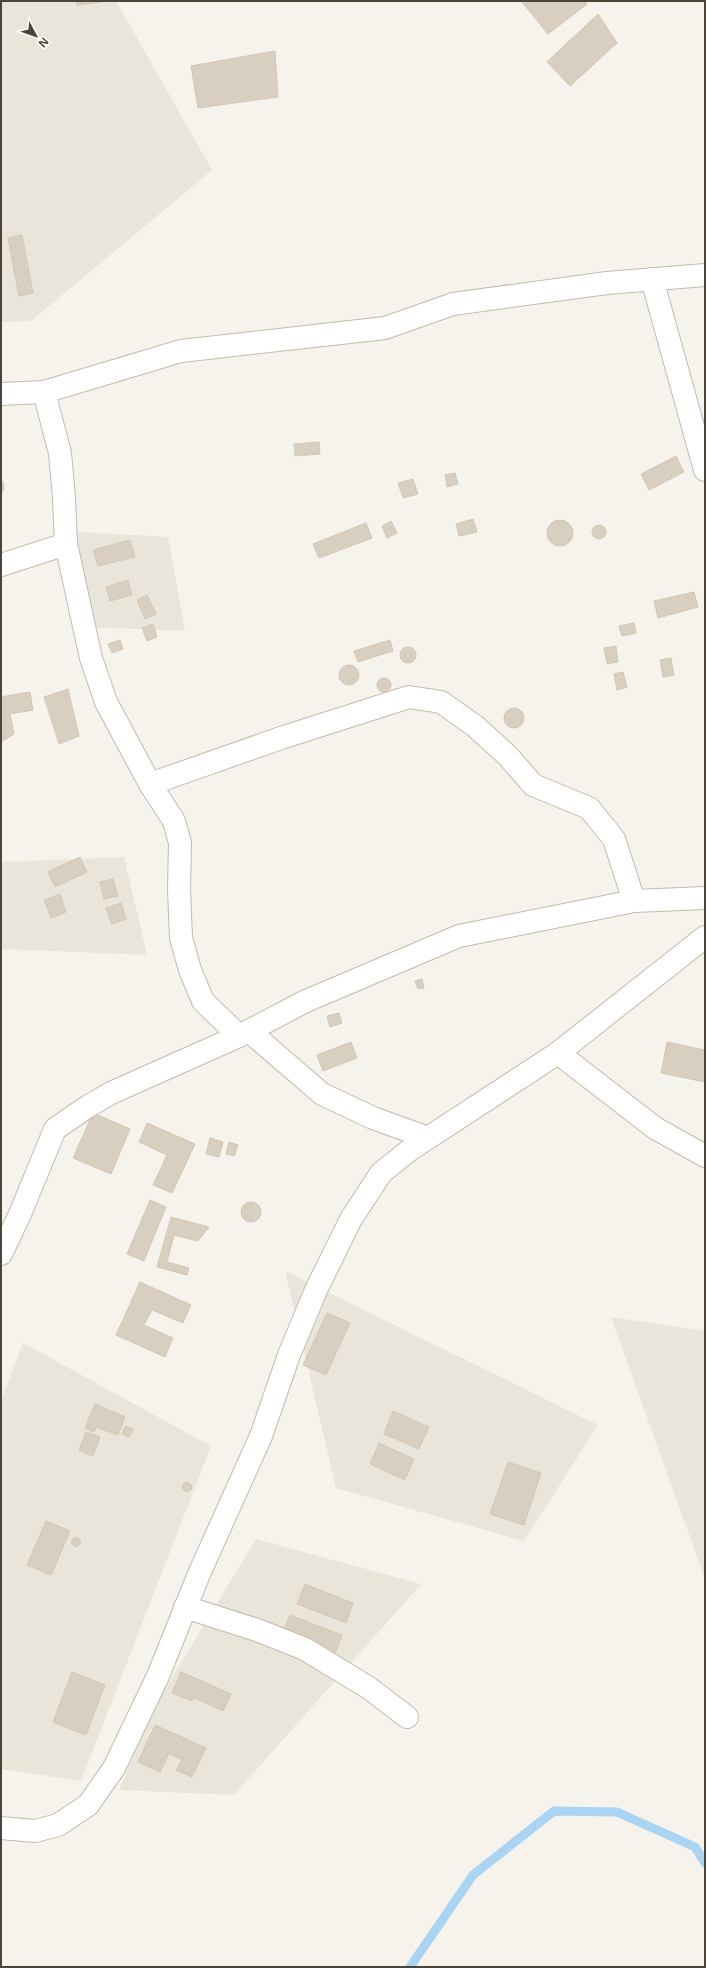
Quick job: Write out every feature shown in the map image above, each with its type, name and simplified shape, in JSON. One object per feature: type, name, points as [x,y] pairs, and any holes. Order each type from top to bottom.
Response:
[{"type":"street","points":[[1,394],[44,392],[181,351],[385,328],[453,304],[607,283],[705,275]]},
{"type":"street","points":[[652,279],[705,470]]},
{"type":"street","points":[[44,392],[60,453],[66,544],[91,658],[106,702],[150,784],[174,821],[180,843],[179,889],[181,938],[190,970],[203,1001],[322,1094],[373,1118],[428,1138]]},
{"type":"street","points":[[1,565],[66,544]]},
{"type":"street","points":[[150,784],[284,737],[409,697],[440,702],[475,726],[508,756],[533,785],[590,808],[614,839],[634,901]]},
{"type":"street","points":[[1,1254],[20,1214],[55,1129],[86,1107],[111,1093],[244,1034],[306,1001],[459,936],[634,901],[705,898]]},
{"type":"street","points":[[1,1828],[35,1831],[58,1825],[88,1805],[114,1768],[158,1676],[186,1607],[261,1436],[289,1355],[316,1290],[351,1219],[381,1173],[428,1138],[558,1053],[701,945]]},
{"type":"street","points":[[558,1053],[655,1128],[705,1156]]},
{"type":"street","points":[[186,1607],[257,1630],[305,1649],[369,1688],[407,1717]]},
{"type":"shaded area","points":[[1,1],[116,1],[212,170],[31,321],[1,322]]},
{"type":"shaded area","points":[[61,531],[168,537],[185,631],[88,627]]},
{"type":"shaded area","points":[[124,857],[147,955],[1,949],[1,862]]},
{"type":"shaded area","points":[[285,1271],[598,1425],[524,1541],[336,1488]]},
{"type":"shaded area","points":[[611,1317],[705,1331],[705,1579]]},
{"type":"shaded area","points":[[23,1343],[211,1446],[81,1781],[1,1769],[1,1401]]},
{"type":"shaded area","points":[[256,1539],[421,1584],[234,1795],[119,1790],[155,1706]]},
{"type":"building","points":[[77,1],[108,1],[77,5]]},
{"type":"building","points":[[585,1],[587,4],[548,34],[522,2]]},
{"type":"building","points":[[598,14],[617,43],[570,86],[547,62]]},
{"type":"building","points":[[275,51],[278,97],[198,108],[191,66]]},
{"type":"building","points":[[22,235],[33,293],[19,296],[8,238]]},
{"type":"building","points":[[319,442],[320,454],[295,456],[294,444]]},
{"type":"building","points":[[676,456],[684,472],[649,490],[641,474]]},
{"type":"building","points":[[455,473],[458,484],[447,487],[445,475]]},
{"type":"building","points":[[413,479],[418,494],[403,498],[398,483]]},
{"type":"building","points":[[1,480],[3,482],[4,489],[1,494]]},
{"type":"building","points":[[473,519],[477,532],[459,536],[456,524]]},
{"type":"building","points":[[560,520],[569,524],[573,533],[569,542],[560,546],[551,542],[547,533],[551,524]]},
{"type":"building","points":[[391,521],[397,533],[387,538],[382,526]]},
{"type":"building","points":[[366,523],[372,538],[319,558],[313,544]]},
{"type":"building","points":[[596,525],[602,525],[606,529],[606,535],[602,539],[596,539],[592,535],[592,529]]},
{"type":"building","points":[[130,540],[135,557],[98,566],[93,550]]},
{"type":"building","points":[[128,580],[132,595],[110,601],[106,587]]},
{"type":"building","points":[[694,592],[698,607],[658,618],[654,601]]},
{"type":"building","points":[[147,595],[156,614],[145,619],[137,600]]},
{"type":"building","points":[[634,623],[636,633],[622,636],[619,626]]},
{"type":"building","points":[[153,624],[157,637],[147,641],[142,628]]},
{"type":"building","points":[[120,640],[123,649],[112,653],[108,644]]},
{"type":"building","points":[[390,640],[393,651],[358,662],[354,651]]},
{"type":"building","points":[[616,646],[618,662],[607,664],[604,648]]},
{"type":"building","points":[[408,647],[414,649],[416,655],[414,661],[408,663],[402,661],[400,655],[402,649]]},
{"type":"building","points":[[671,658],[674,675],[663,677],[660,660]]},
{"type":"building","points":[[349,665],[356,668],[359,675],[356,682],[349,685],[342,682],[339,675],[342,668]]},
{"type":"building","points":[[623,672],[627,687],[617,690],[614,674]]},
{"type":"building","points":[[384,678],[389,680],[391,685],[389,690],[384,692],[379,690],[377,685],[379,680]]},
{"type":"building","points":[[68,689],[79,736],[59,744],[44,697]]},
{"type":"building","points":[[30,692],[33,710],[10,714],[14,734],[1,742],[1,697]]},
{"type":"building","points":[[514,708],[521,711],[524,718],[521,725],[514,728],[507,725],[504,718],[507,711]]},
{"type":"building","points":[[80,857],[87,872],[55,887],[48,872]]},
{"type":"building","points":[[113,879],[118,896],[104,899],[100,882]]},
{"type":"building","points":[[60,894],[66,912],[51,918],[44,900]]},
{"type":"building","points":[[121,903],[126,919],[112,924],[106,908]]},
{"type":"building","points":[[422,979],[424,988],[418,989],[415,981]]},
{"type":"building","points":[[339,1013],[342,1023],[330,1027],[327,1016]]},
{"type":"building","points":[[351,1042],[357,1058],[323,1071],[317,1055]]},
{"type":"building","points":[[667,1042],[705,1050],[705,1082],[661,1073]]},
{"type":"building","points":[[93,1113],[130,1129],[111,1174],[73,1158]]},
{"type":"building","points":[[147,1123],[195,1144],[172,1193],[153,1185],[167,1155],[139,1142]]},
{"type":"building","points":[[210,1138],[223,1142],[219,1157],[206,1154]]},
{"type":"building","points":[[229,1142],[238,1145],[234,1156],[226,1154]]},
{"type":"building","points":[[150,1200],[166,1207],[144,1261],[127,1254]]},
{"type":"building","points":[[251,1202],[258,1205],[261,1212],[258,1219],[251,1222],[244,1219],[241,1212],[244,1205]]},
{"type":"building","points":[[171,1217],[209,1227],[198,1241],[174,1235],[167,1262],[189,1268],[187,1275],[157,1267]]},
{"type":"building","points":[[140,1282],[191,1305],[183,1323],[152,1310],[144,1325],[173,1338],[165,1357],[116,1335]]},
{"type":"building","points":[[327,1313],[350,1323],[326,1375],[303,1365]]},
{"type":"building","points":[[95,1404],[125,1417],[118,1435],[96,1427],[94,1432],[85,1428]]},
{"type":"building","points":[[393,1411],[429,1427],[419,1449],[384,1434]]},
{"type":"building","points":[[125,1426],[133,1429],[129,1437],[122,1434]]},
{"type":"building","points":[[86,1432],[100,1437],[93,1456],[79,1450]]},
{"type":"building","points":[[379,1443],[414,1459],[405,1480],[370,1464]]},
{"type":"building","points":[[508,1462],[541,1473],[524,1525],[490,1514]]},
{"type":"building","points":[[185,1483],[189,1483],[191,1487],[189,1491],[185,1491],[183,1489],[183,1485]]},
{"type":"building","points":[[46,1521],[70,1531],[51,1575],[27,1565]]},
{"type":"building","points":[[74,1538],[78,1538],[80,1542],[78,1546],[74,1546],[72,1544],[72,1540]]},
{"type":"building","points":[[305,1584],[353,1603],[346,1623],[297,1604]]},
{"type":"building","points":[[290,1615],[342,1635],[334,1656],[282,1635]]},
{"type":"building","points":[[72,1672],[105,1685],[86,1735],[53,1722]]},
{"type":"building","points":[[181,1672],[231,1694],[223,1711],[193,1697],[192,1701],[172,1693]]},
{"type":"building","points":[[155,1725],[206,1748],[192,1777],[176,1770],[182,1760],[169,1753],[160,1772],[138,1762]]},
{"type":"waterway","points":[[410,1967],[473,1875],[554,1811],[617,1812],[695,1847],[705,1863]]}]
